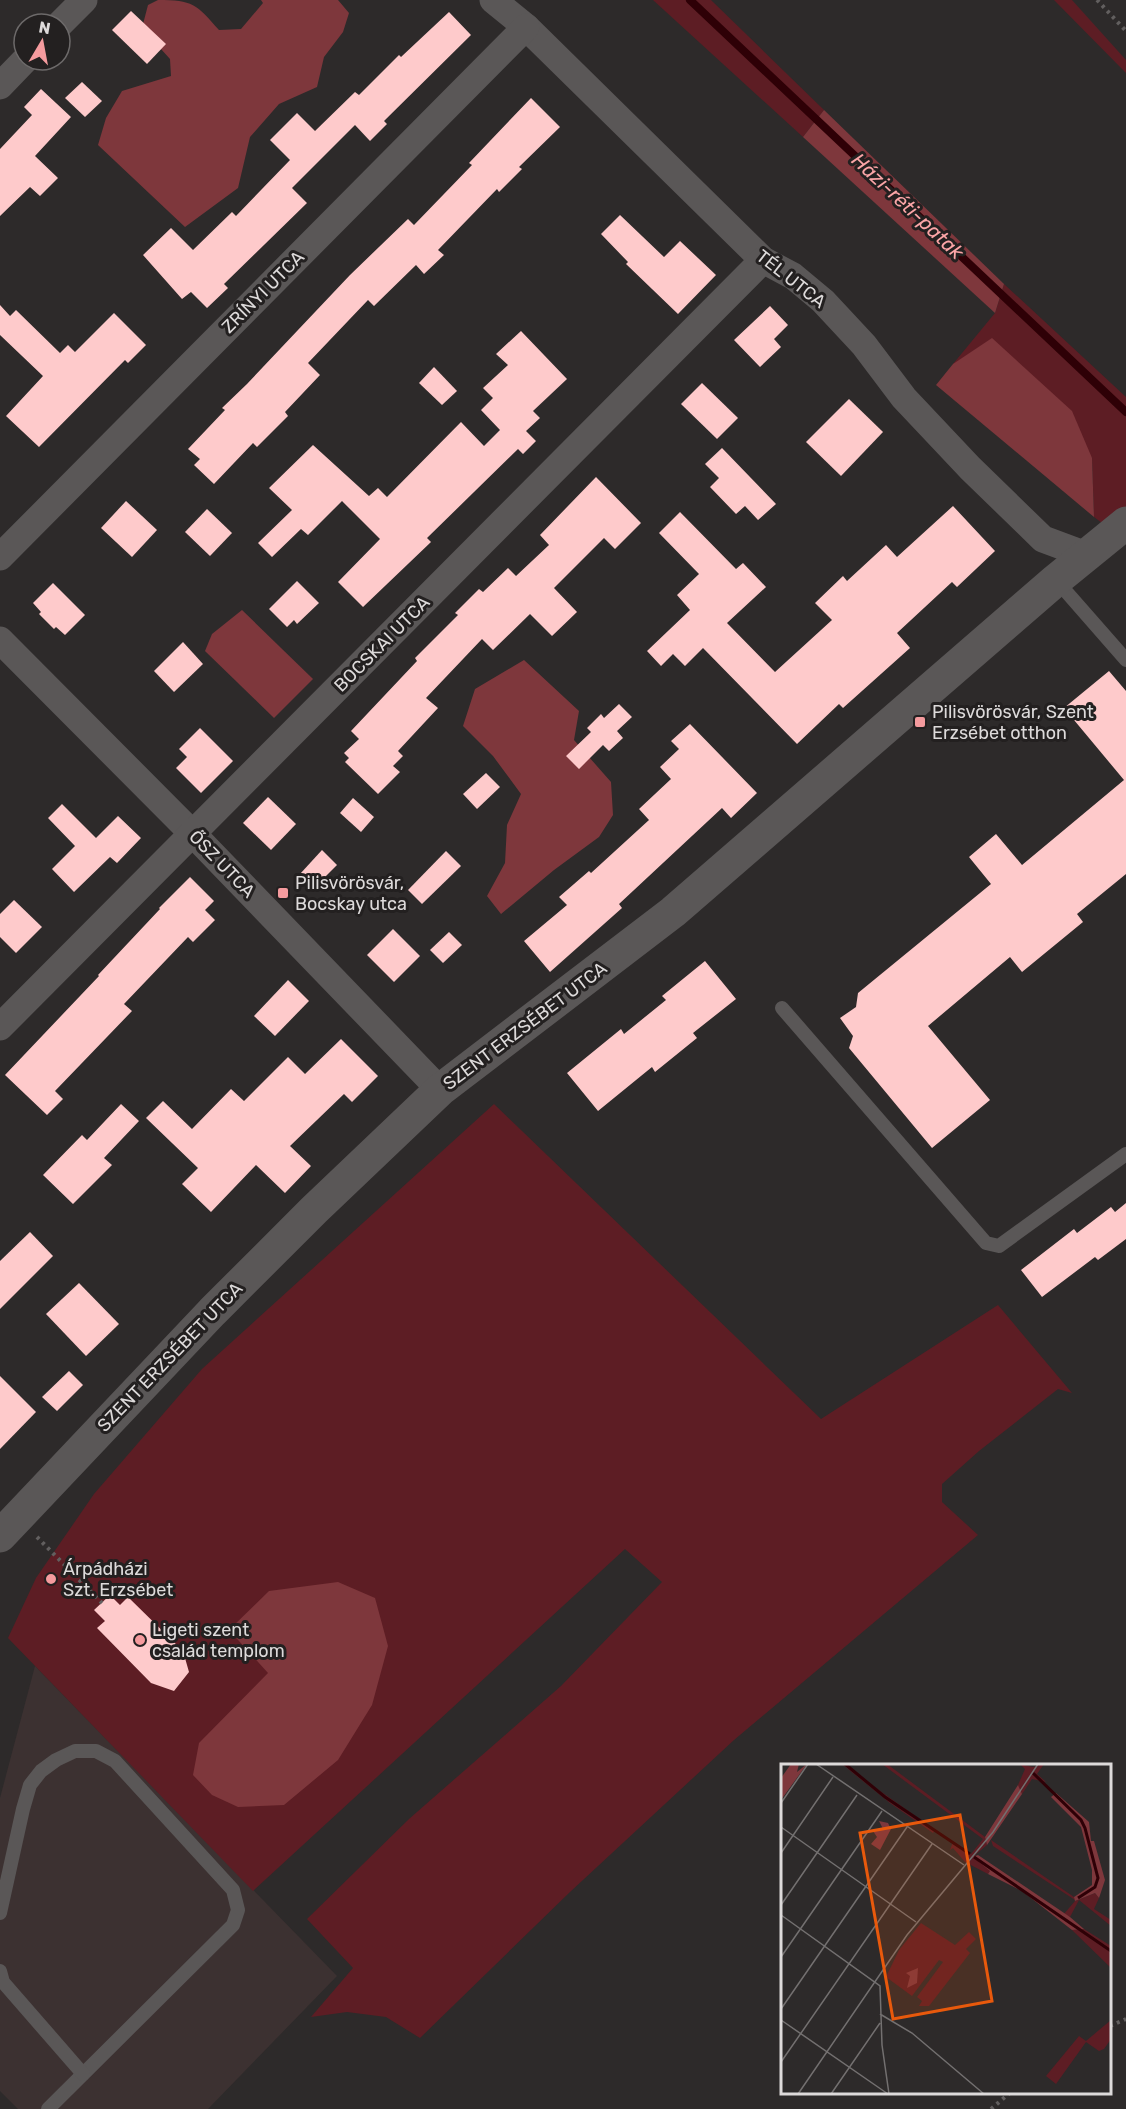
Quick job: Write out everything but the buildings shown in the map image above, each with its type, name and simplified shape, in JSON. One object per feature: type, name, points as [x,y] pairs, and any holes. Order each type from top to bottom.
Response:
[{"type":"street","points":[[72,12],[84,0]]},
{"type":"street","name":"TÉL UTCA","points":[[494,0],[526,27],[763,260],[793,276],[823,301],[864,345],[903,398],[1043,539],[1086,555]]},
{"type":"street","name":"ZRÍNYI UTCA","points":[[0,557],[526,27]]},
{"type":"street","points":[[0,86],[13,72]]},
{"type":"street","name":"BOCSKAI UTCA","points":[[0,1027],[763,260]]},
{"type":"street","name":"SZENT ERZSÉBET UTCA","points":[[0,1536],[212,1312],[314,1210],[440,1090],[673,912],[1056,580],[1126,523]]},
{"type":"street","name":"ŐSZ UTCA","points":[[0,640],[193,834],[440,1090]]},
{"type":"lane","points":[[1056,580],[1126,660]]},
{"type":"lane","points":[[782,1008],[986,1243],[999,1246],[1126,1154]]},
{"type":"lane","points":[[0,1913],[30,1785],[41,1771],[56,1760],[75,1751],[96,1751],[115,1761],[233,1890],[237,1910],[233,1925],[48,2109]]},
{"type":"lane","points":[[0,1971],[3,1982],[83,2074]]},
{"type":"path","points":[[1097,0],[1126,31]]},
{"type":"path","points":[[36,1537],[102,1603]]},
{"type":"path","points":[[1111,2026],[1126,2019]]},
{"type":"path","points":[[991,2109],[1009,2094]]},
{"type":"shaded area","points":[[158,0],[179,1],[193,5],[205,14],[219,30],[241,29],[263,3],[261,0],[338,0],[349,13],[343,32],[324,57],[317,87],[279,104],[250,137],[238,188],[185,227],[98,145],[106,118],[122,91],[171,76],[170,59],[142,28],[148,5]]},
{"type":"shaded area","points":[[653,0],[711,0],[824,110],[803,137]]},
{"type":"shaded area","points":[[1054,0],[1072,0],[1126,60],[1126,73]]},
{"type":"shaded area","points":[[824,110],[1004,284],[995,313],[803,137]]},
{"type":"shaded area","points":[[1004,284],[1126,397],[1126,541],[1094,517],[1092,458],[953,364],[995,313]]},
{"type":"shaded area","points":[[992,338],[1072,411],[1092,458],[1094,517],[936,385],[953,364]]},
{"type":"shaded area","points":[[242,610],[313,679],[274,718],[205,651],[212,634]]},
{"type":"shaded area","points":[[524,660],[579,711],[574,740],[611,782],[613,815],[599,837],[554,870],[501,914],[487,896],[505,863],[507,825],[521,794],[493,756],[463,726],[475,689]]},
{"type":"shaded area","points":[[494,1104],[821,1419],[998,1305],[1072,1393],[1058,1389],[979,1451],[942,1484],[942,1502],[978,1535],[734,1740],[570,1892],[420,2038],[386,2017],[347,2012],[311,2017],[353,1968],[307,1919],[409,1819],[561,1686],[662,1582],[625,1549],[253,1891],[8,1638],[36,1578],[94,1494],[202,1369]]},
{"type":"shaded area","points":[[338,1582],[375,1598],[388,1646],[372,1705],[338,1760],[284,1805],[238,1807],[212,1795],[193,1775],[199,1743],[268,1673],[229,1630],[269,1591]]},
{"type":"shaded area","points":[[35,1666],[337,1976],[208,2109],[18,2109],[0,2091],[0,1798]]},
{"type":"waterway","name":"Házi-réti-patak","points":[[690,0],[1126,412]]},
{"type":"place","name":"Pilisvörösvár, Szent Erzsébet otthon","points":[[920,722]]},
{"type":"place","name":"Pilisvörösvár, Bocskay utca","points":[[283,893]]},
{"type":"place","name":"Árpádházi Szt. Erzsébet","points":[[51,1579]]},
{"type":"place","name":"Ligeti szent család templom","points":[[140,1640]]}]
